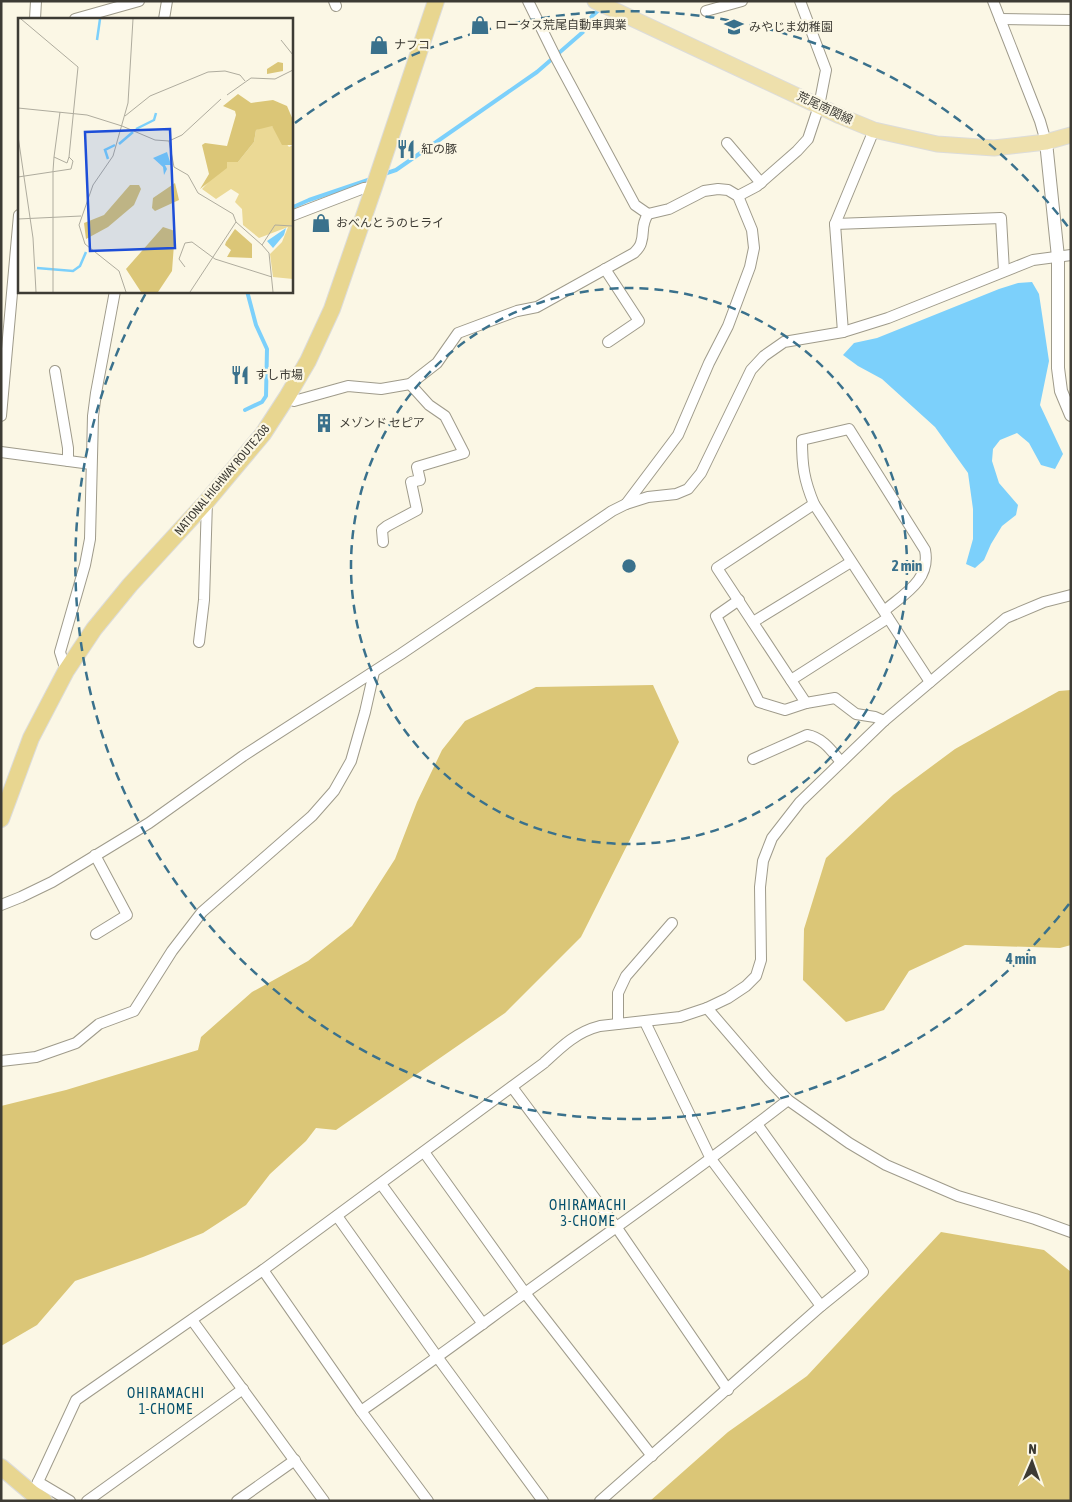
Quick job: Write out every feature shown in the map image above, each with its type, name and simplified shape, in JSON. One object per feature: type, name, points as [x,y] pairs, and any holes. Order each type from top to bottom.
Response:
[{"type":"highway","name":"NATIONAL HIGHWAY ROUTE 208","points":[[1,819],[31,738],[66,671],[100,621],[130,585],[207,501],[263,434],[288,397],[308,361],[332,309],[436,1]]},
{"type":"highway","points":[[1,1467],[37,1494]]},
{"type":"main road","name":"荒尾南関線","points":[[595,1],[874,130],[937,144],[994,148],[1046,142],[1071,135]]},
{"type":"street","points":[[35,18],[36,1]]},
{"type":"street","points":[[79,18],[139,1]]},
{"type":"street","points":[[164,18],[167,1]]},
{"type":"street","points":[[528,1],[556,58],[635,205],[648,214]]},
{"type":"street","points":[[706,11],[742,1]]},
{"type":"street","points":[[738,196],[761,182],[797,152],[808,138],[819,106],[826,70],[800,1]]},
{"type":"street","points":[[993,1],[1040,121],[1046,142],[1058,257],[1058,368],[1061,391],[1071,415]]},
{"type":"street","points":[[1000,19],[1071,20]]},
{"type":"street","points":[[843,332],[835,224],[874,130]]},
{"type":"street","points":[[727,143],[761,182]]},
{"type":"street","points":[[292,216],[364,188],[374,187]]},
{"type":"street","points":[[288,397],[294,401],[348,386],[381,389],[410,384],[437,363],[458,333],[517,312],[537,307],[634,253],[641,244],[643,222],[648,214],[669,209],[704,191],[728,190],[738,196],[752,230],[754,248],[750,267],[728,326],[709,363],[678,434],[626,504]]},
{"type":"street","points":[[835,224],[1001,218],[1004,272]]},
{"type":"street","points":[[1,416],[18,227]]},
{"type":"street","points":[[1,904],[52,882],[148,822],[243,756],[374,672],[612,511],[648,497],[676,494],[688,489],[701,473],[751,370],[764,356],[784,342],[843,332],[888,318],[1033,260],[1071,256]]},
{"type":"street","points":[[605,269],[639,321],[608,342]]},
{"type":"street","points":[[66,671],[60,652],[85,565],[90,540],[93,416],[115,292]]},
{"type":"street","points":[[55,371],[68,448],[68,461]]},
{"type":"street","points":[[383,542],[382,530],[417,510],[411,482],[420,480],[417,467],[464,453],[446,416],[429,405],[410,384]]},
{"type":"street","points":[[791,680],[886,615],[921,577],[925,569],[927,560],[925,550],[849,428],[802,440],[802,467],[806,484],[814,504],[851,562],[886,615],[930,682]]},
{"type":"street","points":[[1,452],[91,464]]},
{"type":"street","points":[[199,642],[204,600],[207,501]]},
{"type":"street","points":[[806,703],[717,568],[814,504]]},
{"type":"street","points":[[753,622],[851,562]]},
{"type":"street","points":[[70,1501],[37,1494],[76,1400],[192,1320],[381,1184],[544,1063],[572,1037],[588,1029],[600,1026],[680,1017],[707,1008],[728,998],[746,986],[756,976],[761,960],[760,887],[764,861],[772,838],[800,802],[884,721],[1006,618],[1044,602],[1071,595]]},
{"type":"street","points":[[739,600],[716,616],[759,702],[785,710],[806,703],[834,698],[856,714],[875,717],[884,721]]},
{"type":"street","points":[[1,1061],[36,1057],[76,1043],[99,1024],[134,1011],[172,951],[202,912],[312,816],[334,791],[350,761],[365,712],[374,672]]},
{"type":"street","points":[[753,759],[807,735],[824,742],[841,762]]},
{"type":"street","points":[[95,855],[127,915],[96,934]]},
{"type":"street","points":[[618,1024],[618,993],[626,976],[672,923]]},
{"type":"street","points":[[707,1008],[788,1100],[850,1144],[886,1165],[958,1196],[1036,1219],[1071,1232]]},
{"type":"street","points":[[645,1022],[711,1159],[821,1306]]},
{"type":"street","points":[[512,1087],[617,1228],[728,1390]]},
{"type":"street","points":[[361,1411],[438,1358],[617,1228],[788,1100]]},
{"type":"street","points":[[600,1501],[821,1306],[863,1272],[757,1124]]},
{"type":"street","points":[[424,1152],[525,1293],[652,1456]]},
{"type":"street","points":[[381,1184],[483,1324]]},
{"type":"street","points":[[337,1216],[543,1501]]},
{"type":"street","points":[[262,1270],[361,1411],[428,1501]]},
{"type":"street","points":[[192,1320],[324,1501]]},
{"type":"street","points":[[87,1501],[243,1389]]},
{"type":"street","points":[[237,1501],[295,1460]]},
{"type":"shaded area","points":[[653,685],[679,742],[581,937],[505,1013],[336,1130],[316,1128],[306,1141],[270,1174],[246,1205],[203,1233],[75,1281],[37,1325],[1,1346],[1,1106],[66,1090],[198,1050],[201,1037],[252,992],[308,961],[352,926],[395,859],[417,802],[442,750],[465,721],[536,687]]},
{"type":"shaded area","points":[[1071,690],[1071,945],[1060,948],[965,945],[909,971],[884,1010],[846,1022],[803,980],[804,929],[826,858],[893,795],[955,749],[1059,691]]},
{"type":"shaded area","points":[[941,1232],[1044,1250],[1071,1272],[1071,1501],[650,1501],[728,1432],[807,1376]]},
{"type":"water","points":[[1032,282],[1039,294],[1049,361],[1040,405],[1063,454],[1055,469],[1041,465],[1029,443],[1017,433],[1000,440],[993,449],[992,461],[999,483],[1018,505],[1016,515],[1002,526],[984,560],[975,568],[966,564],[973,539],[973,509],[968,473],[935,427],[882,379],[858,366],[843,355],[854,343],[877,338],[999,289],[1018,283]]},
{"type":"waterway","points":[[384,174],[396,170],[537,72],[583,32],[592,16],[601,8]]},
{"type":"waterway","points":[[292,208],[371,179]]},
{"type":"waterway","points":[[245,410],[262,402],[266,396],[267,349],[256,325],[247,292]]},
{"type":"place","name":"ロータス荒尾自動車興業","points":[[480,25]]},
{"type":"place","name":"みやじま幼稚園","points":[[734,27]]},
{"type":"place","name":"ナフコ","points":[[379,45]]},
{"type":"place","name":"紅の豚","points":[[406,149]]},
{"type":"place","name":"おべんとうのヒライ","points":[[321,223]]},
{"type":"place","name":"すし市場","points":[[240,375]]},
{"type":"place","name":"メゾンド セピア","points":[[324,423]]},
{"type":"district","name":"OHIRAMACHI 3-CHOME","points":[[588,1214]]},
{"type":"district","name":"OHIRAMACHI 1-CHOME","points":[[166,1402]]}]
